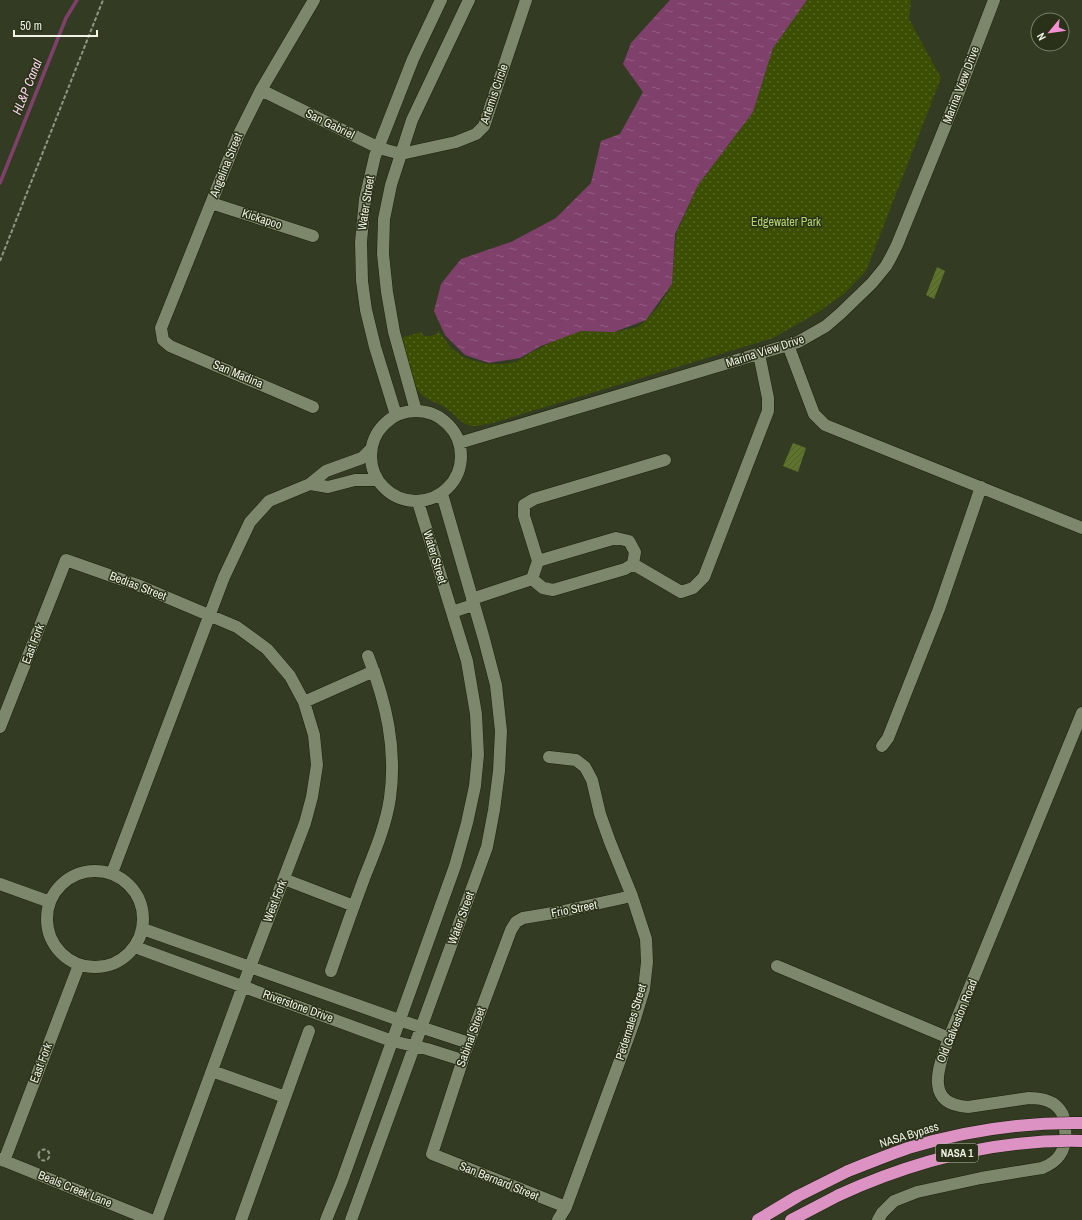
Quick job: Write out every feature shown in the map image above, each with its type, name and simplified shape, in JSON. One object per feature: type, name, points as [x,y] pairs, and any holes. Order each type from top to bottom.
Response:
[{"type":"highway","name":"NASA Bypass","points":[[758,1220],[798,1196],[848,1171],[907,1149],[946,1138],[984,1131],[1036,1124],[1082,1123]]},
{"type":"highway","name":"NASA 1","points":[[791,1220],[839,1195],[904,1169],[944,1156],[1006,1145],[1082,1141]]},
{"type":"street","name":"Angelina Street","points":[[163,340],[161,328],[238,136],[261,90],[314,0]]},
{"type":"street","name":"Water Street","points":[[396,415],[375,347],[366,310],[362,281],[361,242],[365,199],[378,148],[413,59],[440,0]]},
{"type":"street","name":"Water Street","points":[[416,411],[394,332],[386,292],[382,254],[384,219],[390,185],[412,120],[468,0]]},
{"type":"street","name":"Artemis Circle","points":[[401,154],[456,142],[476,134],[484,126],[526,0]]},
{"type":"street","name":"Marina View Drive","points":[[460,443],[798,342],[811,336],[842,313],[872,283],[886,266],[897,245],[957,97],[994,0]]},
{"type":"street","name":"San Gabriel","points":[[261,90],[378,148],[401,154]]},
{"type":"street","name":"Kickapoo","points":[[211,203],[313,236]]},
{"type":"street","name":"San Madina","points":[[163,340],[170,346],[313,407]]},
{"type":"street","points":[[788,345],[814,414],[825,425],[1082,528]]},
{"type":"street","points":[[633,564],[681,592],[693,588],[704,577],[768,411],[768,398],[759,354]]},
{"type":"street","points":[[416,411],[430,413],[443,420],[453,430],[460,443],[462,454],[461,466],[457,477],[450,486],[442,494],[418,502],[395,496],[385,489],[378,480],[372,465],[371,449],[376,435],[384,424],[396,415],[416,411]]},
{"type":"street","points":[[112,873],[224,577],[250,522],[269,501],[310,484],[326,471],[362,458],[371,449]]},
{"type":"street","points":[[532,579],[538,561],[524,516],[524,505],[534,499],[665,460]]},
{"type":"street","points":[[310,484],[328,487],[355,480],[378,480]]},
{"type":"street","points":[[882,746],[888,738],[939,609],[981,488]]},
{"type":"street","name":"Water Street","points":[[351,1220],[486,847],[494,810],[499,771],[501,731],[496,685],[442,494]]},
{"type":"street","name":"Water Street","points":[[326,1220],[342,1181],[455,866],[467,823],[475,786],[478,755],[476,714],[467,661],[418,502]]},
{"type":"street","points":[[532,579],[543,588],[554,590],[625,569],[633,564],[635,552],[629,541],[616,538],[538,561]]},
{"type":"street","name":"Bedias Street","points":[[66,560],[140,586],[210,615]]},
{"type":"street","name":"East Fork","points":[[0,727],[66,560]]},
{"type":"street","points":[[452,612],[473,602],[532,579]]},
{"type":"street","name":"West Fork","points":[[157,1220],[250,967],[305,824],[312,797],[317,765],[314,735],[304,702],[290,676],[267,649],[238,627],[210,615]]},
{"type":"street","points":[[331,971],[383,828],[390,798],[392,768],[390,735],[386,708],[368,656]]},
{"type":"street","points":[[304,702],[374,671]]},
{"type":"street","name":"Old Galveston Road","points":[[878,1220],[882,1212],[888,1206],[894,1201],[903,1197],[917,1192],[955,1184],[1042,1168],[1051,1165],[1062,1152],[1066,1133],[1064,1118],[1061,1111],[1055,1104],[1048,1100],[1029,1098],[968,1107],[954,1105],[943,1096],[939,1090],[937,1082],[938,1071],[949,1038],[1082,713]]},
{"type":"street","name":"Pedernales Street","points":[[549,757],[576,760],[585,767],[592,780],[600,814],[632,896],[646,939],[647,962],[644,989],[634,1022],[566,1207],[558,1220]]},
{"type":"street","points":[[97,870],[112,873],[123,879],[133,888],[140,899],[143,911],[143,929],[140,938],[135,947],[124,958],[110,965],[94,968],[79,965],[66,957],[55,946],[49,932],[47,917],[50,902],[57,889],[68,879],[82,872],[97,870]]},
{"type":"street","points":[[284,879],[354,906]]},
{"type":"street","points":[[0,884],[50,902]]},
{"type":"street","name":"Frio Street","points":[[516,922],[522,918],[559,912],[632,896]]},
{"type":"street","name":"Sabinal Street","points":[[432,1154],[462,1060],[511,930],[516,922]]},
{"type":"street","name":"Riverstone Drive","points":[[143,929],[399,1020],[469,1043]]},
{"type":"street","name":"Riverstone Drive","points":[[135,947],[392,1041],[462,1060]]},
{"type":"street","name":"East Fork","points":[[2,1160],[79,965]]},
{"type":"street","points":[[777,966],[949,1038]]},
{"type":"street","points":[[241,1220],[309,1030]]},
{"type":"street","points":[[212,1071],[285,1097]]},
{"type":"street","name":"San Bernard Street","points":[[432,1154],[566,1207]]},
{"type":"street","name":"Beals Creek Lane","points":[[2,1160],[151,1220]]},
{"type":"path","points":[[0,261],[103,0]]},
{"type":"path","points":[[42,1150],[47,1150],[49,1153],[49,1156],[45,1160],[42,1160],[39,1157],[39,1152],[42,1150]]},
{"type":"green space","name":"Edgewater Park","points":[[807,0],[911,0],[909,19],[941,78],[866,271],[845,293],[817,313],[773,338],[489,424],[474,426],[466,424],[446,408],[422,395],[418,391],[412,377],[401,338],[421,332],[424,336],[431,336],[438,333],[438,330],[451,348],[463,357],[488,364],[503,364],[516,362],[560,338],[581,331],[614,332],[638,327],[642,324],[659,306],[672,284],[676,234],[698,185],[753,112],[773,48]]},
{"type":"water","points":[[670,0],[807,0],[773,48],[753,112],[698,185],[675,234],[672,284],[646,320],[614,332],[581,331],[541,346],[520,358],[489,363],[465,355],[445,335],[434,311],[441,284],[461,259],[511,242],[556,218],[591,183],[601,141],[620,134],[643,92],[623,64],[631,43]]},
{"type":"building","points":[[937,267],[945,271],[934,299],[926,295]]},
{"type":"building","points":[[793,443],[806,448],[798,472],[783,466]]},
{"type":"waterway","name":"HL&P Canal","points":[[0,183],[66,18],[77,0]]}]
